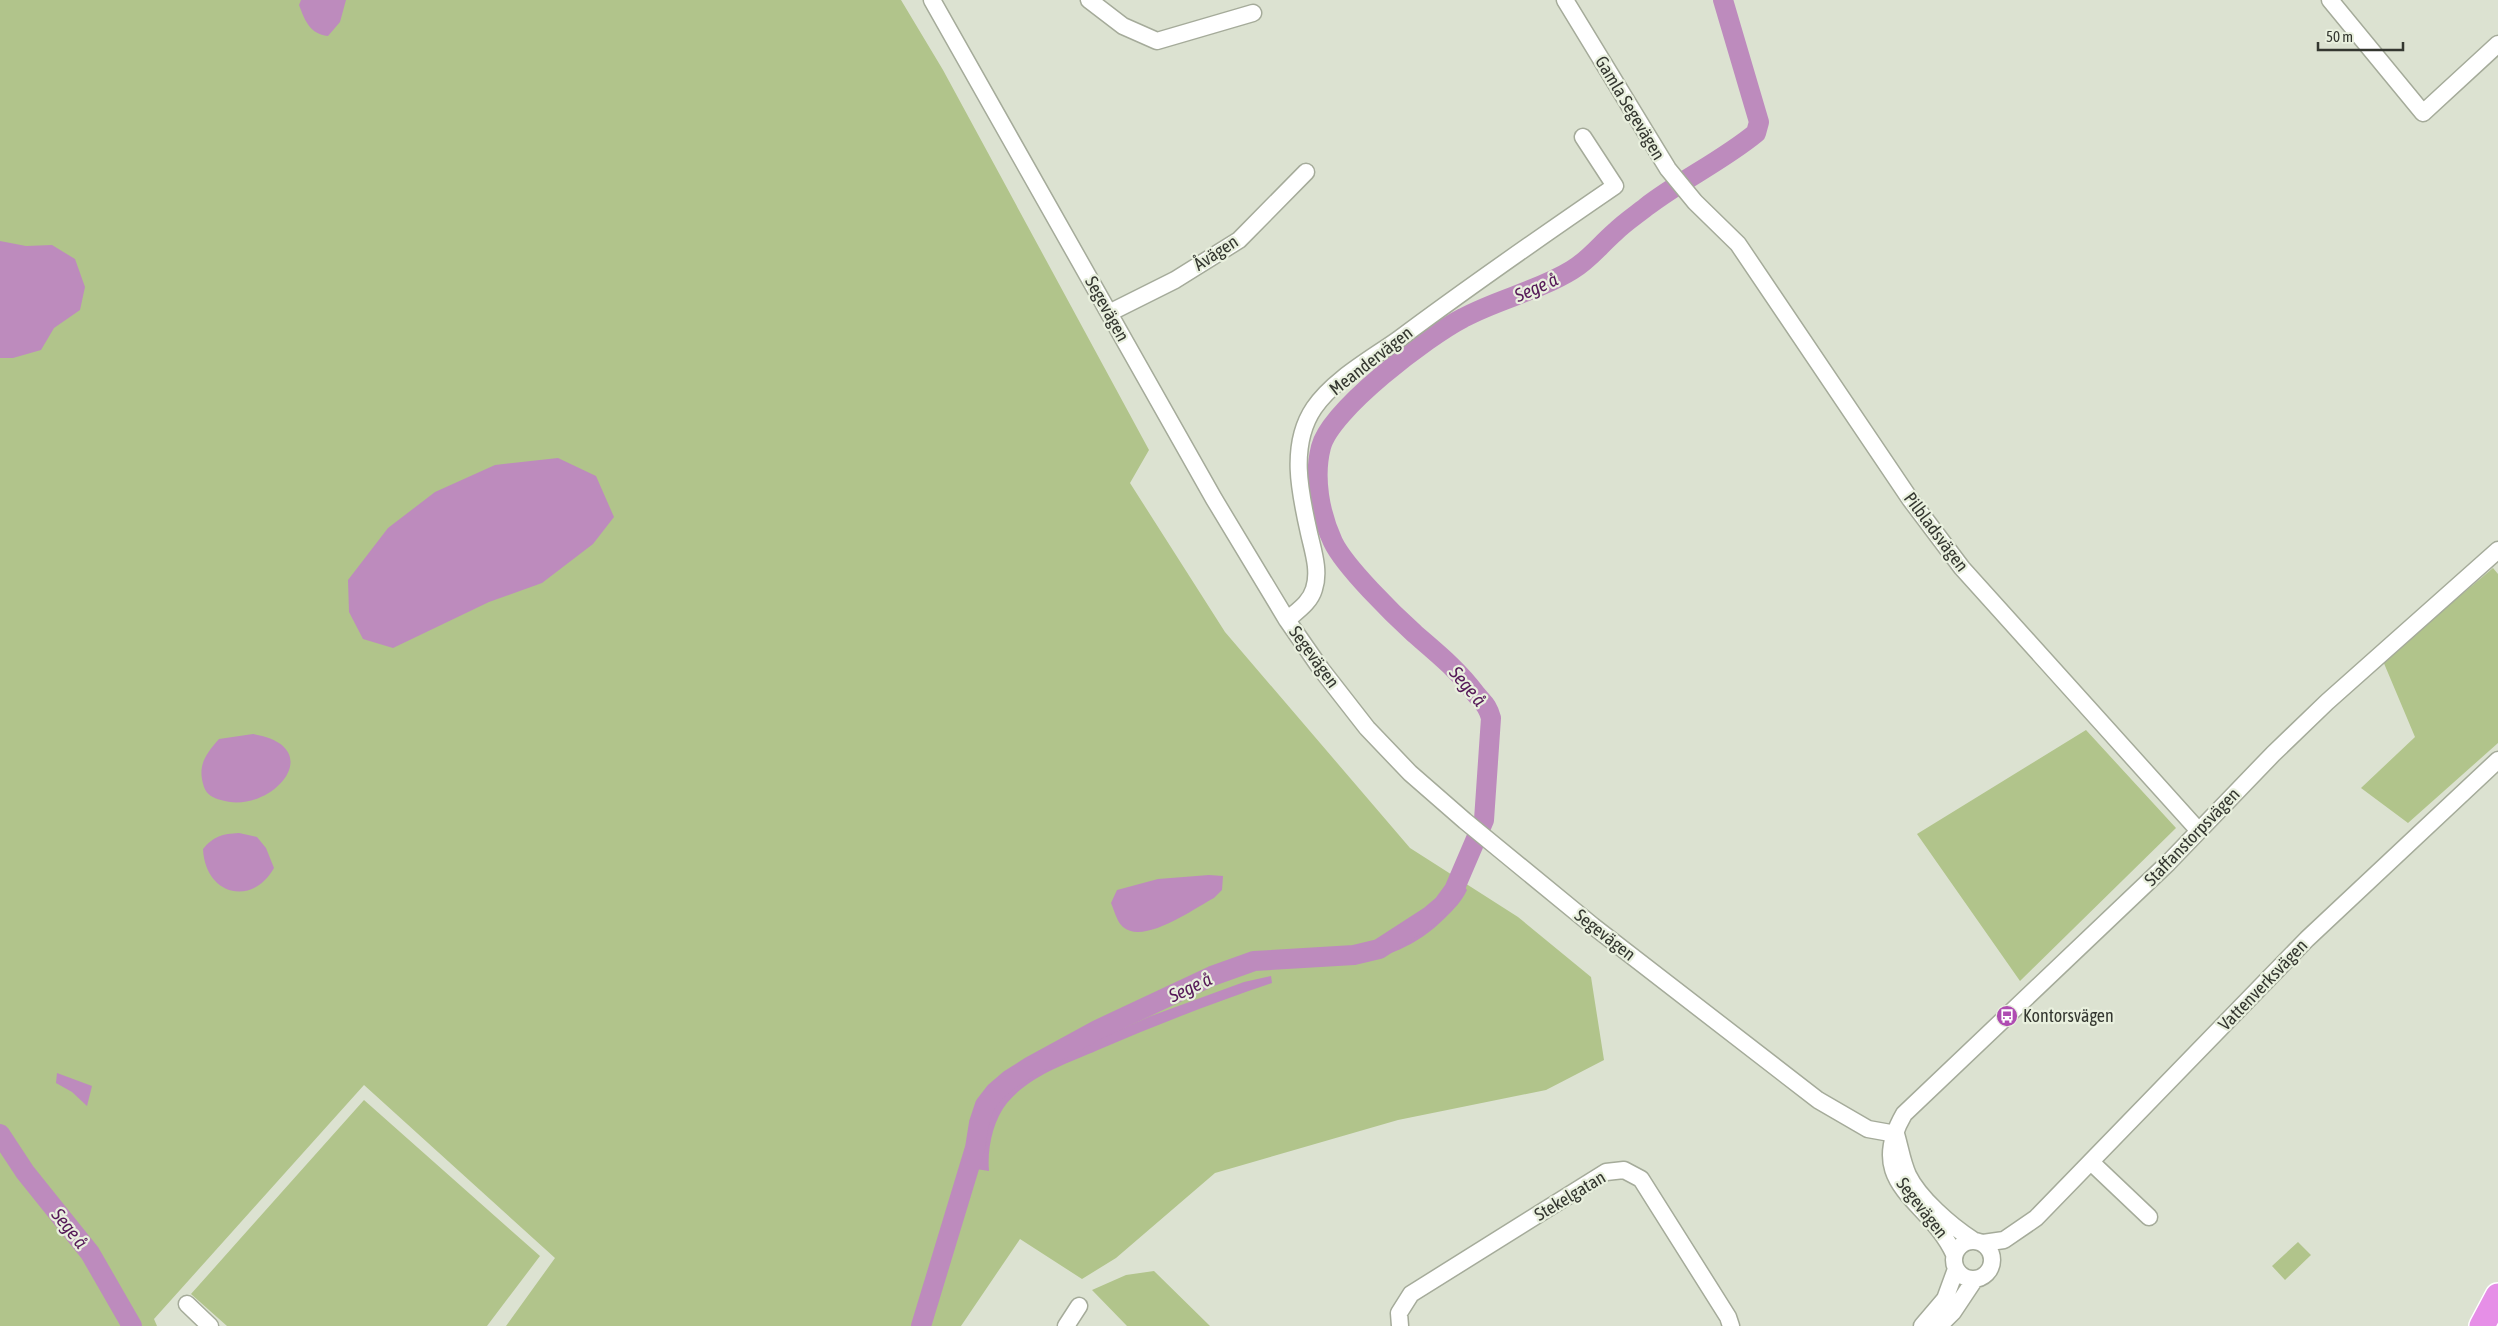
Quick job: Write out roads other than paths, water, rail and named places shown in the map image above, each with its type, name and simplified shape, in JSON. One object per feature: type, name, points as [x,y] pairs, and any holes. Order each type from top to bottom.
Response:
[{"type":"highway","points":[[2482,1326],[2498,1296]]},
{"type":"street","name":"Segevägen","points":[[932,0],[1214,500],[1287,620],[1321,670],[1367,728],[1410,773],[1465,822],[1593,926],[1818,1100],[1868,1129],[1896,1134]]},
{"type":"street","points":[[1089,0],[1123,26],[1158,41],[1253,13]]},
{"type":"street","name":"Gamla Segevägen","points":[[1565,0],[1668,169],[1699,206]]},
{"type":"street","points":[[2330,0],[2423,114],[2498,44]]},
{"type":"street","name":"Meandervägen","points":[[1287,620],[1310,598],[1316,579],[1313,548],[1301,498],[1299,463],[1304,433],[1314,408],[1345,378],[1492,270],[1616,186],[1583,137]]},
{"type":"street","name":"Åvägen","points":[[1109,313],[1176,280],[1239,240],[1306,172]]},
{"type":"street","name":"Pilbladsvägen","points":[[1699,206],[1738,244],[1910,499],[1962,568],[2199,831]]},
{"type":"street","name":"Staffanstorpsvägen","points":[[1896,1134],[1904,1114],[1913,1104],[2168,863],[2272,754],[2327,702],[2498,550]]},
{"type":"street","name":"Vattenverksvägen","points":[[1978,1242],[2004,1240],[2036,1218],[2306,939],[2498,760]]},
{"type":"street","name":"Segevägen","points":[[1896,1134],[1904,1166],[1913,1183],[1955,1227],[1978,1242]]},
{"type":"street","name":"Segevägen","points":[[1896,1134],[1889,1148],[1889,1155],[1897,1178],[1907,1194],[1946,1236],[1955,1261]]},
{"type":"street","points":[[2091,1162],[2149,1218]]},
{"type":"street","name":"Stekelgatan","points":[[1400,1326],[1398,1314],[1411,1294],[1606,1172],[1624,1170],[1641,1179],[1728,1317],[1731,1326]]},
{"type":"street","name":"Vattenverksvägen","points":[[1991,1265],[2027,1232],[2036,1218]]},
{"type":"street","points":[[1922,1326],[1945,1299],[1960,1245],[1978,1242],[1992,1256],[1991,1265],[1985,1274],[1975,1279],[1953,1312],[1939,1326]]},
{"type":"street","points":[[1955,1261],[1967,1278],[1975,1279]]},
{"type":"street","points":[[187,1304],[210,1326]]},
{"type":"street","points":[[1066,1326],[1079,1306]]},
{"type":"waterway","name":"Sege å","points":[[921,1326],[975,1148],[979,1123],[985,1105],[995,1092],[1009,1080],[1097,1030],[1212,976],[1254,961],[1354,955],[1379,949],[1430,916],[1443,905],[1454,890],[1484,820],[1491,718],[1484,704],[1462,677],[1383,603],[1339,552],[1328,531],[1321,508],[1318,483],[1321,447],[1328,432],[1342,414],[1382,375],[1427,341],[1476,311],[1546,284],[1572,270],[1589,257],[1622,225],[1646,207],[1729,153],[1756,133],[1759,122],[1723,0]]},
{"type":"waterway","name":"Sege å","points":[[0,1134],[25,1172],[90,1253],[132,1326]]},
{"type":"place","name":"Kontorsvägen","points":[[2007,1016]]}]
